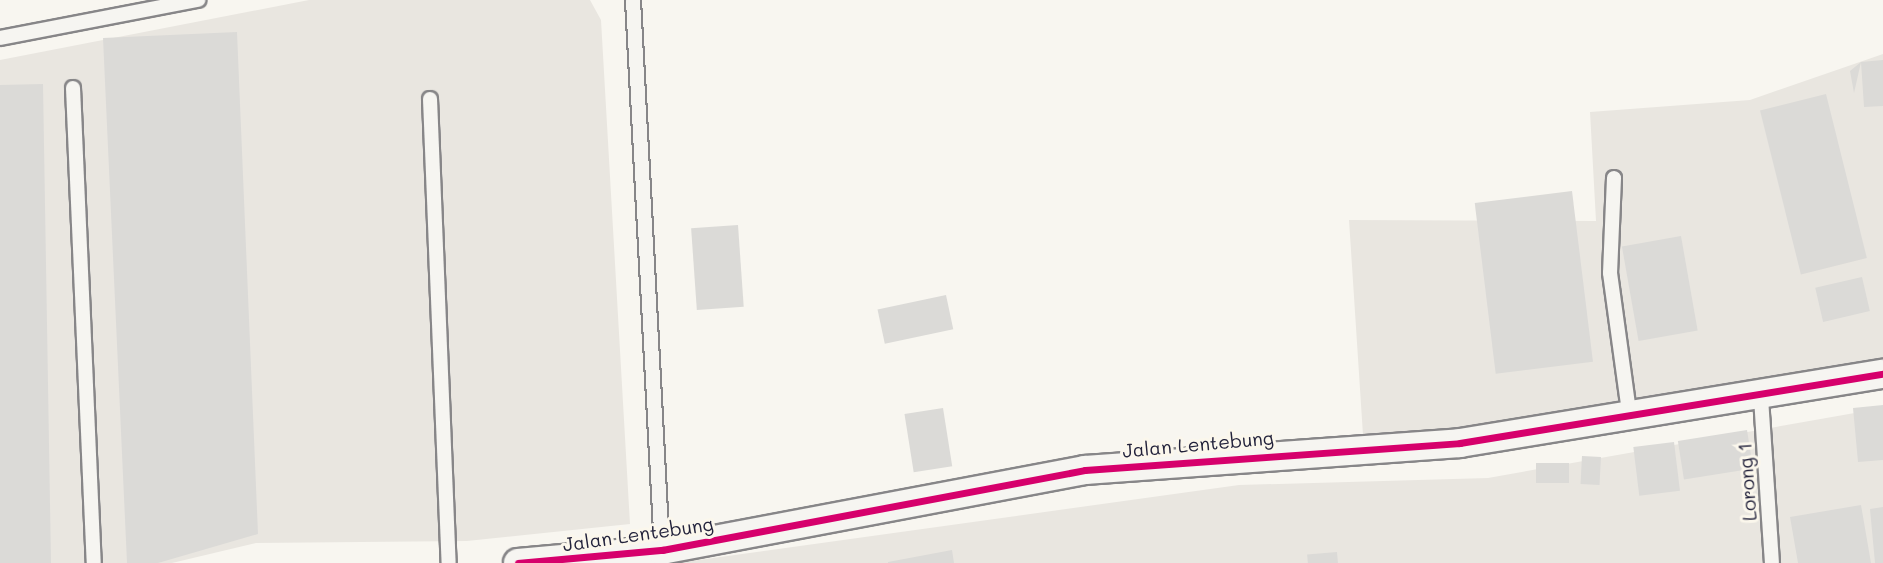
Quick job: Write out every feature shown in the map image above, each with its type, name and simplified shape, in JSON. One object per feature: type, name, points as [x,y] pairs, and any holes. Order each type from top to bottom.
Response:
[{"type":"street","name":"Jalan Lentebung","points":[[518,563],[605,561],[1085,470],[1460,443],[1630,420],[1883,374]]},
{"type":"lane","points":[[0,38],[198,0]]},
{"type":"lane","points":[[633,0],[662,550]]},
{"type":"lane","points":[[73,88],[93,563]]},
{"type":"lane","points":[[430,99],[449,563]]},
{"type":"lane","points":[[1614,178],[1610,273],[1630,420]]},
{"type":"lane","name":"Lorong 1","points":[[1761,398],[1772,563]]},
{"type":"shaded area","points":[[309,0],[590,0],[601,20],[630,524],[467,541],[256,543],[172,563],[0,563],[0,60]]},
{"type":"shaded area","points":[[1883,54],[1883,359],[1766,385],[1508,425],[1363,435],[1349,220],[1596,221],[1590,112],[1750,100]]},
{"type":"shaded area","points":[[1883,408],[1883,563],[677,563],[1239,485],[1488,478]]},
{"type":"building","points":[[237,32],[258,534],[158,563],[127,563],[103,38]]},
{"type":"building","points":[[1883,60],[1883,106],[1864,107],[1861,62]]},
{"type":"building","points":[[1861,62],[1854,93],[1850,71]]},
{"type":"building","points":[[43,84],[51,563],[0,563],[0,85]]},
{"type":"building","points":[[1826,94],[1867,258],[1801,274],[1760,110]]},
{"type":"building","points":[[1572,191],[1593,362],[1496,374],[1475,203]]},
{"type":"building","points":[[738,225],[744,307],[697,310],[691,228]]},
{"type":"building","points":[[1681,236],[1698,331],[1639,341],[1622,246]]},
{"type":"building","points":[[1862,277],[1870,311],[1823,322],[1815,288]]},
{"type":"building","points":[[946,295],[953,329],[885,344],[878,310]]},
{"type":"building","points":[[1883,405],[1883,460],[1858,462],[1853,408]]},
{"type":"building","points":[[943,408],[952,466],[914,472],[904,414]]},
{"type":"building","points":[[1747,430],[1753,469],[1684,479],[1678,441]]},
{"type":"building","points":[[1674,442],[1680,491],[1639,496],[1633,447]]},
{"type":"building","points":[[1582,456],[1601,457],[1600,485],[1581,484]]},
{"type":"building","points":[[1536,463],[1569,463],[1569,483],[1536,483]]},
{"type":"building","points":[[1861,505],[1871,563],[1798,563],[1790,517]]},
{"type":"building","points":[[1883,507],[1883,563],[1875,563],[1870,509]]},
{"type":"building","points":[[952,550],[954,563],[888,563],[888,562]]},
{"type":"building","points":[[1337,552],[1338,563],[1308,563],[1307,555]]},
{"type":"cycle path","points":[[518,563],[662,550],[1085,470],[1460,443],[1883,374]]}]
